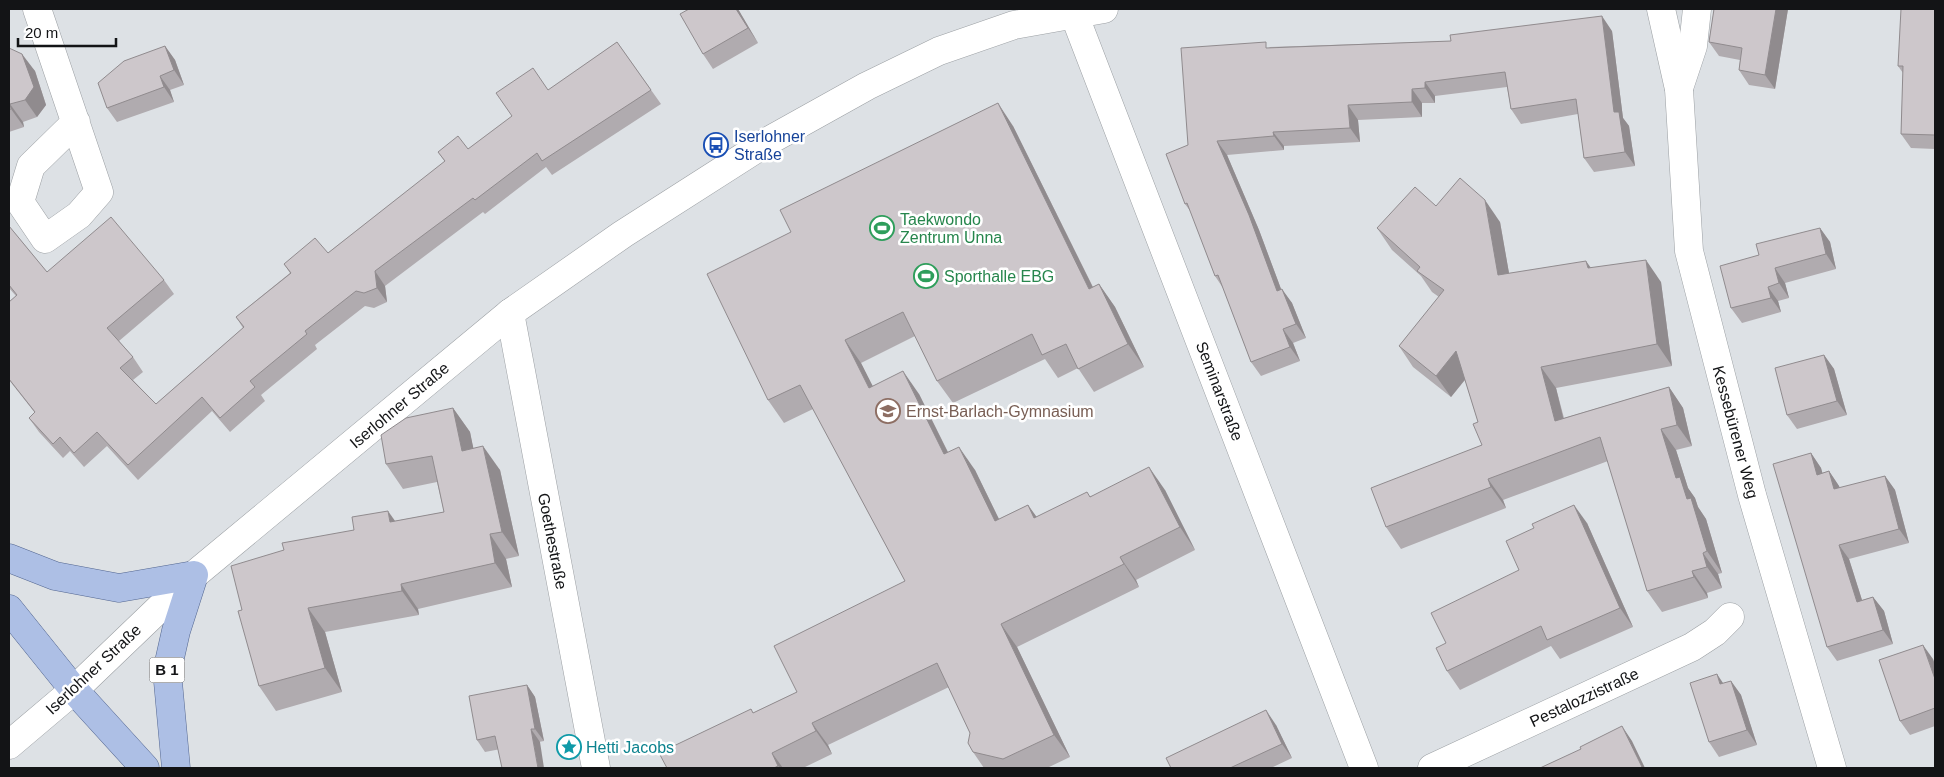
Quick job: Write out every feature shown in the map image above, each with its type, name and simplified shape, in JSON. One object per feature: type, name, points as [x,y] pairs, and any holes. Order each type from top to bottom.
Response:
[{"type":"main road","points":[[38,9],[76,122]]},
{"type":"main road","name":"Iserlohner Straße","points":[[9,745],[74,690],[194,575],[510,313],[623,234],[728,166],[867,86],[939,51],[1014,25],[1104,9]]},
{"type":"main road","name":"Kessebürener Weg","points":[[1661,9],[1679,89],[1688,251],[1752,495],[1832,768]]},
{"type":"main road","name":"Kessebürener Weg","points":[[1679,89],[1693,46],[1697,9]]},
{"type":"main road","name":"Seminarstraße","points":[[1074,14],[1364,768]]},
{"type":"main road","name":"Goethestraße","points":[[510,313],[596,768]]},
{"type":"main road","points":[[9,558],[55,576],[119,588],[194,575]]},
{"type":"main road","name":"B 1","points":[[176,768],[167,671],[176,631],[194,575]]},
{"type":"main road","points":[[9,609],[74,690],[145,768]]},
{"type":"main road","name":"Pestalozzistraße","points":[[1432,768],[1692,647],[1715,632],[1730,617]]},
{"type":"building","points":[[689,9],[736,9],[748,28],[703,54],[680,14]]},
{"type":"building","points":[[1714,9],[1776,9],[1765,75],[1739,70],[1742,48],[1709,42]]},
{"type":"building","points":[[1901,9],[1935,9],[1935,135],[1901,134],[1903,66],[1898,66]]},
{"type":"building","points":[[1602,16],[1614,112],[1619,112],[1625,152],[1584,158],[1576,99],[1511,109],[1505,72],[1425,82],[1425,88],[1412,89],[1412,102],[1348,105],[1350,128],[1273,132],[1274,136],[1217,141],[1249,215],[1277,291],[1282,289],[1296,324],[1283,329],[1290,347],[1251,362],[1218,275],[1215,276],[1166,154],[1188,145],[1181,48],[1266,42],[1266,48],[1451,41],[1450,35]]},
{"type":"building","points":[[617,42],[651,90],[542,161],[537,153],[375,271],[377,288],[364,293],[356,291],[305,331],[307,334],[250,381],[255,387],[220,418],[202,397],[128,465],[97,432],[74,453],[60,437],[53,444],[29,418],[35,412],[9,379],[9,302],[17,295],[9,285],[9,226],[47,272],[111,217],[164,280],[107,328],[133,357],[120,368],[156,404],[244,327],[236,317],[291,273],[284,264],[315,238],[328,253],[445,161],[438,152],[458,136],[468,149],[512,116],[496,93],[533,68],[548,90]]},
{"type":"building","points":[[165,46],[174,70],[160,76],[164,87],[107,108],[98,83],[124,61]]},
{"type":"building","points":[[9,48],[22,54],[34,87],[25,100],[10,104],[11,109],[9,110]]},
{"type":"building","points":[[998,103],[1089,289],[1099,284],[1128,344],[1078,369],[1066,344],[1042,355],[1032,334],[937,381],[903,312],[845,340],[869,388],[903,371],[944,454],[959,447],[995,521],[1028,505],[1034,518],[1087,492],[1090,497],[1149,467],[1180,527],[1120,557],[1124,564],[1001,624],[1054,735],[1003,759],[973,752],[968,743],[970,733],[937,663],[812,723],[816,731],[772,753],[778,766],[774,768],[667,768],[659,753],[751,709],[753,713],[797,692],[774,646],[905,581],[800,385],[768,400],[707,274],[791,232],[780,210]]},
{"type":"building","points":[[1460,178],[1485,200],[1498,275],[1586,261],[1588,268],[1646,260],[1657,344],[1541,367],[1555,421],[1669,387],[1677,425],[1661,429],[1676,478],[1680,477],[1687,499],[1691,498],[1707,551],[1703,553],[1707,567],[1692,571],[1694,577],[1647,591],[1600,437],[1488,479],[1491,487],[1386,527],[1371,488],[1482,445],[1473,424],[1478,422],[1456,351],[1436,376],[1399,346],[1444,290],[1417,271],[1420,267],[1377,228],[1415,187],[1436,206]]},
{"type":"building","points":[[1820,228],[1826,254],[1775,268],[1779,283],[1768,287],[1771,298],[1731,308],[1720,266],[1759,255],[1756,244]]},
{"type":"building","points":[[1824,355],[1837,401],[1787,415],[1775,368]]},
{"type":"building","points":[[453,408],[462,451],[483,446],[502,532],[490,534],[495,563],[401,584],[402,591],[308,608],[325,668],[259,686],[238,611],[242,610],[231,566],[284,550],[282,543],[354,530],[352,517],[388,511],[390,522],[444,512],[432,456],[386,464],[381,435],[406,418]]},
{"type":"building","points":[[1811,453],[1817,475],[1829,471],[1834,489],[1885,476],[1899,529],[1839,545],[1857,602],[1873,597],[1883,630],[1827,647],[1773,464]]},
{"type":"building","points":[[1574,505],[1620,608],[1547,640],[1541,626],[1447,671],[1436,648],[1446,643],[1431,613],[1519,570],[1506,541],[1534,528],[1532,524]]},
{"type":"building","points":[[1923,645],[1935,679],[1935,708],[1900,721],[1879,660]]},
{"type":"building","points":[[1717,674],[1720,684],[1731,681],[1747,730],[1709,742],[1690,683]]},
{"type":"building","points":[[527,685],[535,729],[531,729],[538,768],[502,768],[495,736],[477,740],[469,696]]},
{"type":"building","points":[[1266,710],[1282,744],[1230,768],[1171,768],[1166,758]]},
{"type":"building","points":[[1622,726],[1642,767],[1540,768],[1581,749],[1580,747]]},
{"type":"place","name":"Iserlohner Straße","points":[[716,145]]},
{"type":"place","name":"Taekwondo Zentrum Unna","points":[[882,228]]},
{"type":"place","name":"Sporthalle EBG","points":[[926,276]]},
{"type":"place","name":"Ernst-Barlach-Gymnasium","points":[[888,411]]},
{"type":"place","name":"Hetti Jacobs","points":[[569,747]]}]
